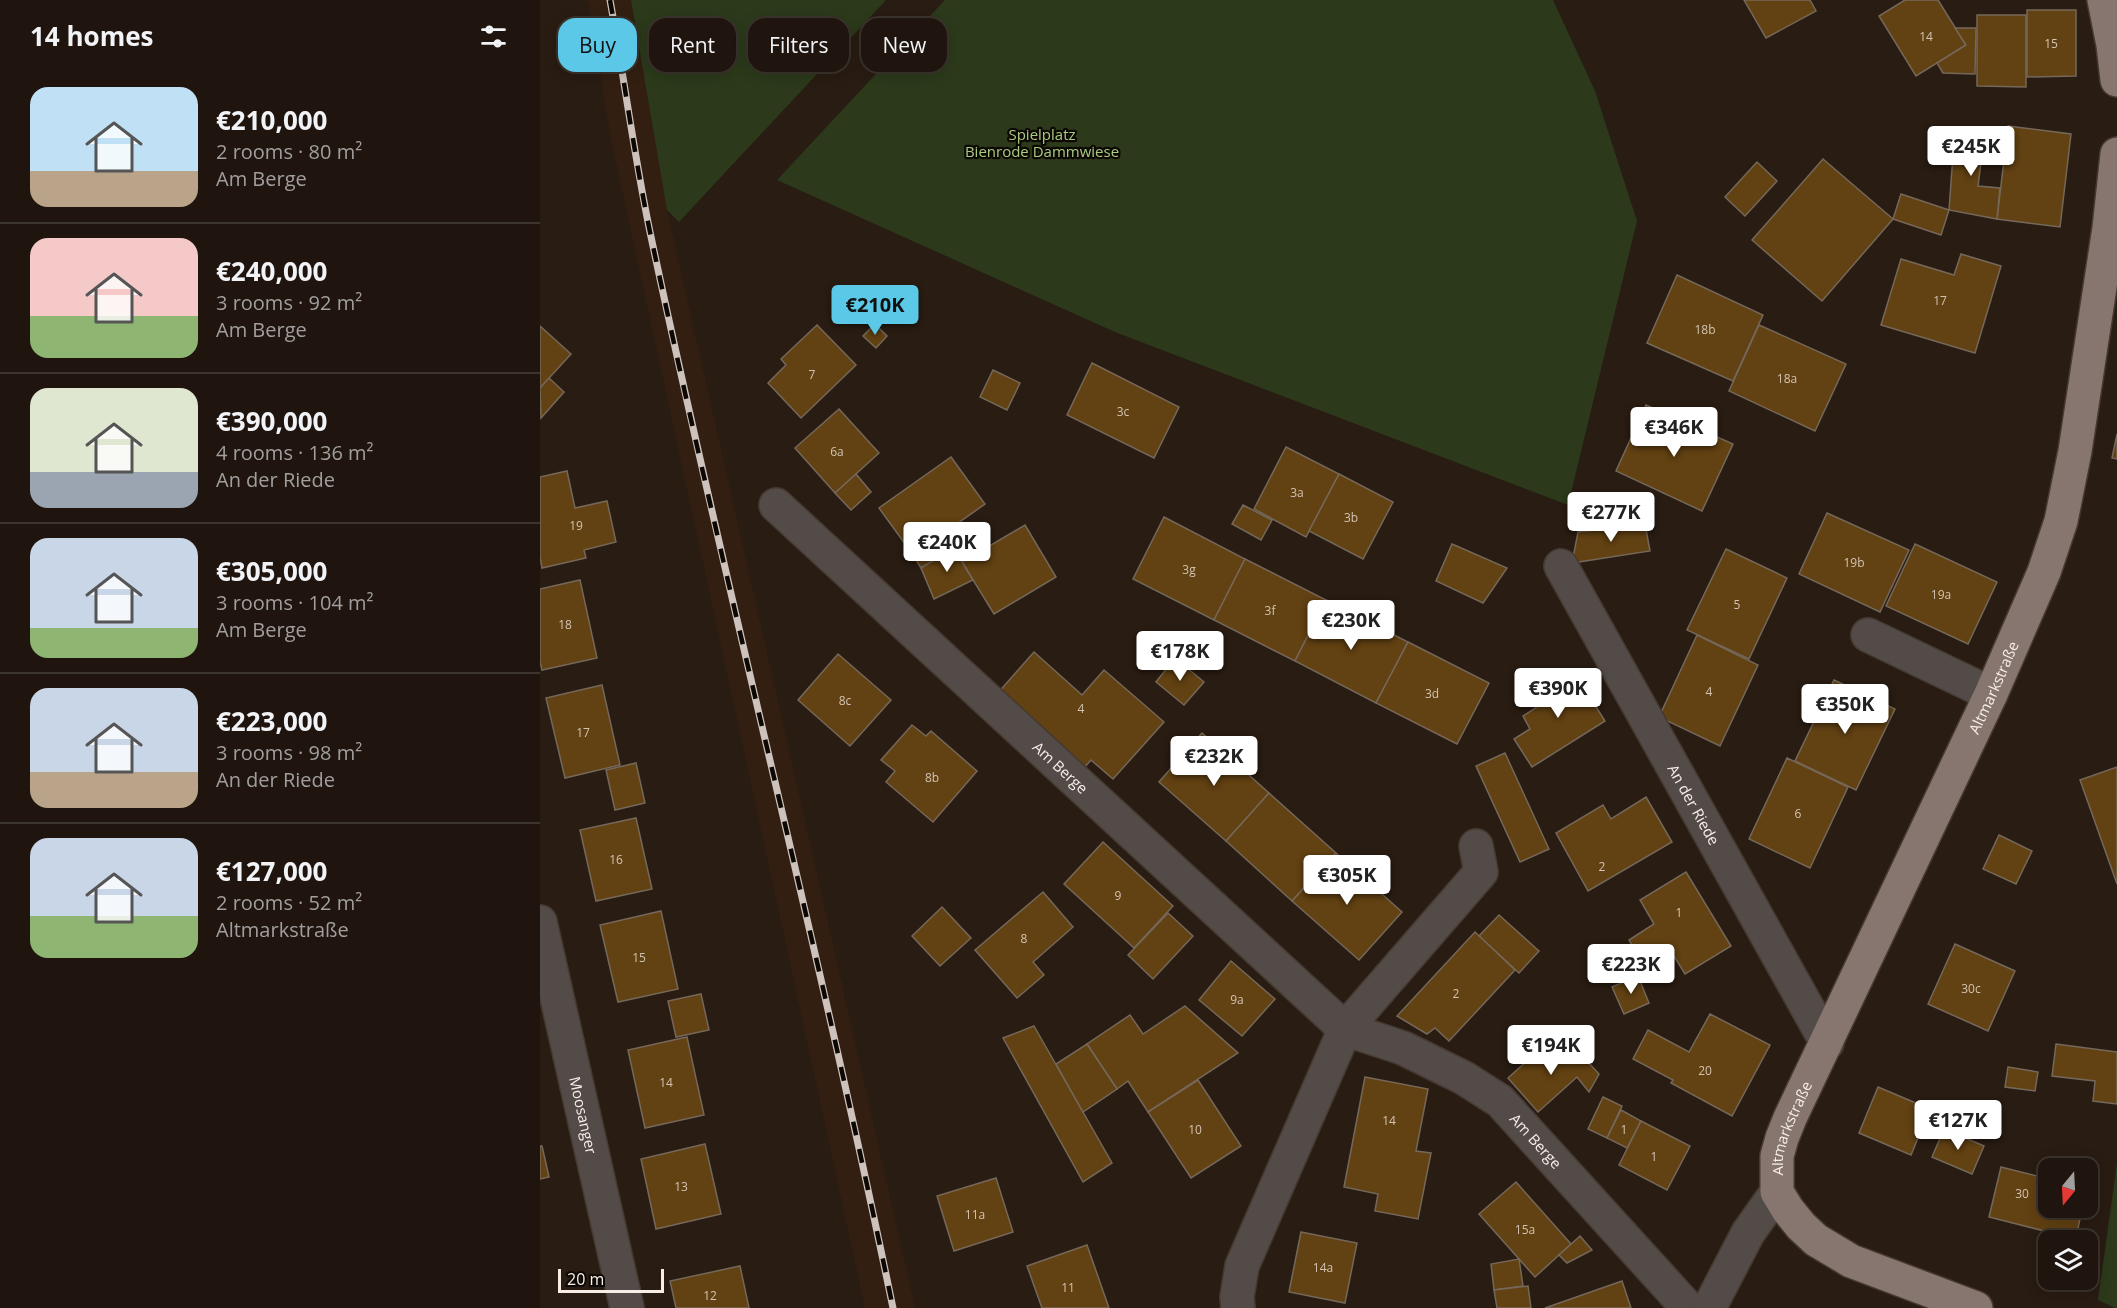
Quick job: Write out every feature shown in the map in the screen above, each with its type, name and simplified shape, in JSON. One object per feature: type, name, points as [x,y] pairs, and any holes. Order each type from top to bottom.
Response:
[{"type":"main road","points":[[2104,0],[2117,80]]},
{"type":"main road","name":"Altmarkstraße","points":[[1976,1308],[1851,1261],[1833,1251],[1801,1226],[1777,1192],[1776,1173],[1782,1138],[1991,694],[2044,572],[2061,521],[2069,486],[2109,228],[2117,154]]},
{"type":"street","name":"Am Berge","points":[[777,506],[1345,1029],[1403,1048],[1464,1078],[1500,1101],[1688,1308]]},
{"type":"street","name":"An der Riede","points":[[1561,567],[1827,1043]]},
{"type":"street","points":[[1868,635],[1991,694]]},
{"type":"street","points":[[1238,1308],[1237,1297],[1242,1266],[1345,1029],[1481,872],[1476,846]]},
{"type":"street","name":"Moosanger","points":[[540,922],[627,1308]]},
{"type":"street","name":"Altmarkstraße","points":[[1710,1308],[1748,1233],[1777,1192]]},
{"type":"shaded area","points":[[588,0],[631,0],[634,18],[591,18]]},
{"type":"shaded area","points":[[637,35],[667,210],[915,1308],[865,1308],[611,139],[600,72],[637,72]]},
{"type":"green space","points":[[631,0],[886,0],[869,18],[861,18],[861,27],[849,40],[849,18],[748,18],[748,72],[819,72],[679,222],[667,210],[637,35],[637,18],[634,18]]},
{"type":"green space","name":"Spielplatz Bienrode Dammwiese","points":[[945,0],[1553,0],[1595,91],[1637,221],[1568,505],[1115,332],[777,180],[878,72],[947,72],[947,18],[928,18]]},
{"type":"green space","points":[[2117,1163],[2117,1308],[2115,1308],[2098,1300]]},
{"type":"building","points":[[1744,0],[1810,0],[1816,11],[1766,38]]},
{"type":"building","points":[[1905,0],[1938,0],[1966,45],[1916,76],[1879,16]]},
{"type":"building","points":[[2027,10],[2076,10],[2076,76],[2027,77]]},
{"type":"building","points":[[1977,15],[2026,15],[2026,87],[1977,86]]},
{"type":"building","points":[[1955,28],[1976,28],[1975,74],[1943,73],[1937,63],[1966,45]]},
{"type":"building","points":[[2008,126],[2071,134],[2060,227],[1997,219]]},
{"type":"building","points":[[1955,128],[1985,131],[1978,186],[2000,188],[1997,219],[1949,210]]},
{"type":"building","points":[[1823,159],[1893,219],[1822,301],[1752,240]]},
{"type":"building","points":[[1757,162],[1777,181],[1745,216],[1725,197]]},
{"type":"building","points":[[1901,194],[1949,210],[1941,235],[1893,219]]},
{"type":"building","points":[[1961,254],[2001,266],[1975,353],[1881,325],[1901,259],[1954,275]]},
{"type":"building","points":[[1677,275],[1763,315],[1733,381],[1647,343]]},
{"type":"building","points":[[875,324],[887,336],[876,348],[863,336]]},
{"type":"building","points":[[817,325],[856,365],[801,418],[768,383],[786,365],[781,359]]},
{"type":"building","points":[[1759,325],[1846,364],[1815,431],[1729,391]]},
{"type":"building","points":[[540,326],[571,354],[540,388]]},
{"type":"building","points":[[1092,363],[1179,407],[1154,458],[1067,415]]},
{"type":"building","points":[[993,370],[1020,383],[1007,410],[980,397]]},
{"type":"building","points":[[549,378],[564,392],[541,418],[540,388]]},
{"type":"building","points":[[1646,405],[1733,444],[1702,511],[1616,471]]},
{"type":"building","points":[[839,409],[879,453],[835,493],[795,448]]},
{"type":"building","points":[[2117,434],[2117,459],[2112,458]]},
{"type":"building","points":[[1286,447],[1339,474],[1306,537],[1254,509]]},
{"type":"building","points":[[951,457],[985,504],[913,555],[879,508]]},
{"type":"building","points":[[567,471],[575,508],[607,501],[616,542],[584,550],[586,558],[542,568],[540,477]]},
{"type":"building","points":[[856,474],[871,492],[851,510],[835,493]]},
{"type":"building","points":[[1339,474],[1393,502],[1363,559],[1309,531]]},
{"type":"building","points":[[1243,505],[1272,520],[1261,540],[1232,524]]},
{"type":"building","points":[[1827,513],[1909,550],[1880,612],[1799,574]]},
{"type":"building","points":[[1164,517],[1245,559],[1214,620],[1133,579]]},
{"type":"building","points":[[1645,524],[1650,551],[1572,563],[1578,532]]},
{"type":"building","points":[[1025,525],[1056,577],[994,614],[962,562]]},
{"type":"building","points":[[934,540],[943,555],[921,568],[913,555]]},
{"type":"building","points":[[1452,544],[1507,568],[1483,603],[1436,581]]},
{"type":"building","points":[[1915,544],[1997,582],[1968,644],[1886,606]]},
{"type":"building","points":[[957,546],[966,560],[962,562],[973,580],[934,599],[921,568]]},
{"type":"building","points":[[1726,549],[1787,578],[1749,659],[1687,630]]},
{"type":"building","points":[[1245,559],[1326,600],[1295,661],[1214,620]]},
{"type":"building","points":[[580,580],[597,658],[542,670],[540,662],[540,589]]},
{"type":"building","points":[[1326,600],[1408,642],[1376,703],[1295,661]]},
{"type":"building","points":[[1697,635],[1758,665],[1720,746],[1659,717]]},
{"type":"building","points":[[1408,642],[1489,683],[1457,744],[1376,703]]},
{"type":"building","points":[[1034,652],[1082,695],[1104,670],[1164,722],[1113,779],[1091,760],[1083,769],[997,694]]},
{"type":"building","points":[[838,654],[891,700],[850,746],[798,700]]},
{"type":"building","points":[[1175,658],[1204,682],[1184,705],[1156,682]]},
{"type":"building","points":[[1573,670],[1605,721],[1532,767],[1514,739],[1530,729],[1523,716],[1537,707],[1530,697]]},
{"type":"building","points":[[1834,680],[1895,709],[1856,790],[1795,761]]},
{"type":"building","points":[[602,685],[620,765],[565,778],[546,698]]},
{"type":"building","points":[[912,725],[926,736],[931,731],[977,771],[933,822],[886,782],[895,771],[881,760]]},
{"type":"building","points":[[1202,733],[1269,793],[1226,841],[1159,782]]},
{"type":"building","points":[[1505,753],[1549,849],[1520,862],[1476,766]]},
{"type":"building","points":[[1787,758],[1848,787],[1810,868],[1749,839]]},
{"type":"building","points":[[636,763],[645,803],[615,810],[606,770]]},
{"type":"building","points":[[2117,767],[2117,884],[2080,780]]},
{"type":"building","points":[[1269,793],[1336,853],[1292,901],[1226,841]]},
{"type":"building","points":[[1646,797],[1672,842],[1588,891],[1556,833],[1603,805],[1611,819]]},
{"type":"building","points":[[636,818],[652,889],[596,901],[580,830]]},
{"type":"building","points":[[1999,835],[2032,851],[2016,884],[1983,869]]},
{"type":"building","points":[[1103,842],[1173,906],[1134,948],[1064,884]]},
{"type":"building","points":[[1336,853],[1402,912],[1359,960],[1292,901]]},
{"type":"building","points":[[1686,872],[1731,946],[1685,974],[1669,948],[1643,963],[1629,940],[1654,924],[1640,900]]},
{"type":"building","points":[[1043,892],[1073,927],[1033,962],[1044,975],[1017,998],[975,950]]},
{"type":"building","points":[[942,907],[971,938],[940,966],[912,936]]},
{"type":"building","points":[[661,911],[678,989],[618,1002],[600,925]]},
{"type":"building","points":[[1168,913],[1193,936],[1153,979],[1128,955]]},
{"type":"building","points":[[1499,915],[1539,951],[1519,973],[1479,936]]},
{"type":"building","points":[[1475,932],[1515,970],[1449,1041],[1435,1028],[1427,1034],[1397,1016]]},
{"type":"building","points":[[1955,944],[2015,971],[1988,1031],[1928,1004]]},
{"type":"building","points":[[1231,961],[1275,999],[1242,1036],[1199,1000]]},
{"type":"building","points":[[1638,976],[1649,1003],[1624,1014],[1612,987]]},
{"type":"building","points":[[701,994],[709,1030],[676,1037],[668,1001]]},
{"type":"building","points":[[1185,1006],[1238,1053],[1148,1112],[1128,1081],[1117,1089],[1087,1044],[1130,1015],[1143,1034]]},
{"type":"building","points":[[1710,1014],[1770,1045],[1732,1116],[1671,1083],[1673,1080],[1633,1059],[1648,1030],[1689,1052]]},
{"type":"building","points":[[1034,1026],[1112,1163],[1083,1182],[1003,1038]]},
{"type":"building","points":[[687,1037],[704,1115],[645,1128],[628,1050]]},
{"type":"building","points":[[1548,1042],[1568,1064],[1580,1053],[1599,1074],[1589,1092],[1577,1077],[1538,1112],[1508,1078]]},
{"type":"building","points":[[1087,1044],[1117,1089],[1083,1112],[1056,1064]]},
{"type":"building","points":[[2056,1044],[2117,1052],[2117,1104],[2093,1101],[2095,1081],[2052,1076]]},
{"type":"building","points":[[2008,1067],[2038,1072],[2035,1091],[2005,1087]]},
{"type":"building","points":[[1365,1077],[1428,1089],[1416,1151],[1431,1153],[1418,1219],[1375,1211],[1378,1194],[1344,1187]]},
{"type":"building","points":[[1198,1080],[1241,1146],[1191,1178],[1148,1112]]},
{"type":"building","points":[[1878,1087],[1930,1109],[1911,1155],[1859,1133]]},
{"type":"building","points":[[1603,1097],[1622,1106],[1607,1138],[1588,1129]]},
{"type":"building","points":[[1621,1110],[1641,1121],[1627,1148],[1607,1138]]},
{"type":"building","points":[[1641,1121],[1690,1146],[1667,1190],[1619,1165]]},
{"type":"building","points":[[1944,1129],[1984,1146],[1972,1174],[1932,1157]]},
{"type":"building","points":[[705,1144],[721,1214],[656,1229],[641,1159]]},
{"type":"building","points":[[540,1146],[542,1146],[549,1177],[540,1179]]},
{"type":"building","points":[[2001,1167],[2038,1176],[2038,1218],[2080,1218],[2078,1230],[2040,1230],[1989,1217]]},
{"type":"building","points":[[996,1178],[1013,1232],[954,1251],[937,1196]]},
{"type":"building","points":[[1516,1182],[1571,1244],[1535,1277],[1479,1214]]},
{"type":"building","points":[[1301,1232],[1357,1243],[1345,1303],[1289,1292]]},
{"type":"building","points":[[1580,1236],[1592,1250],[1567,1263],[1559,1255]]},
{"type":"building","points":[[1087,1245],[1109,1308],[1042,1308],[1027,1266]]},
{"type":"building","points":[[1519,1259],[1523,1286],[1494,1290],[1491,1264]]},
{"type":"building","points":[[740,1266],[749,1308],[676,1308],[670,1281]]},
{"type":"building","points":[[1622,1281],[1631,1308],[1545,1308]]},
{"type":"building","points":[[1528,1286],[1531,1308],[1497,1308],[1494,1290]]},
{"type":"railway","points":[[610,0],[639,174],[679,367],[834,1039],[893,1308]]}]
